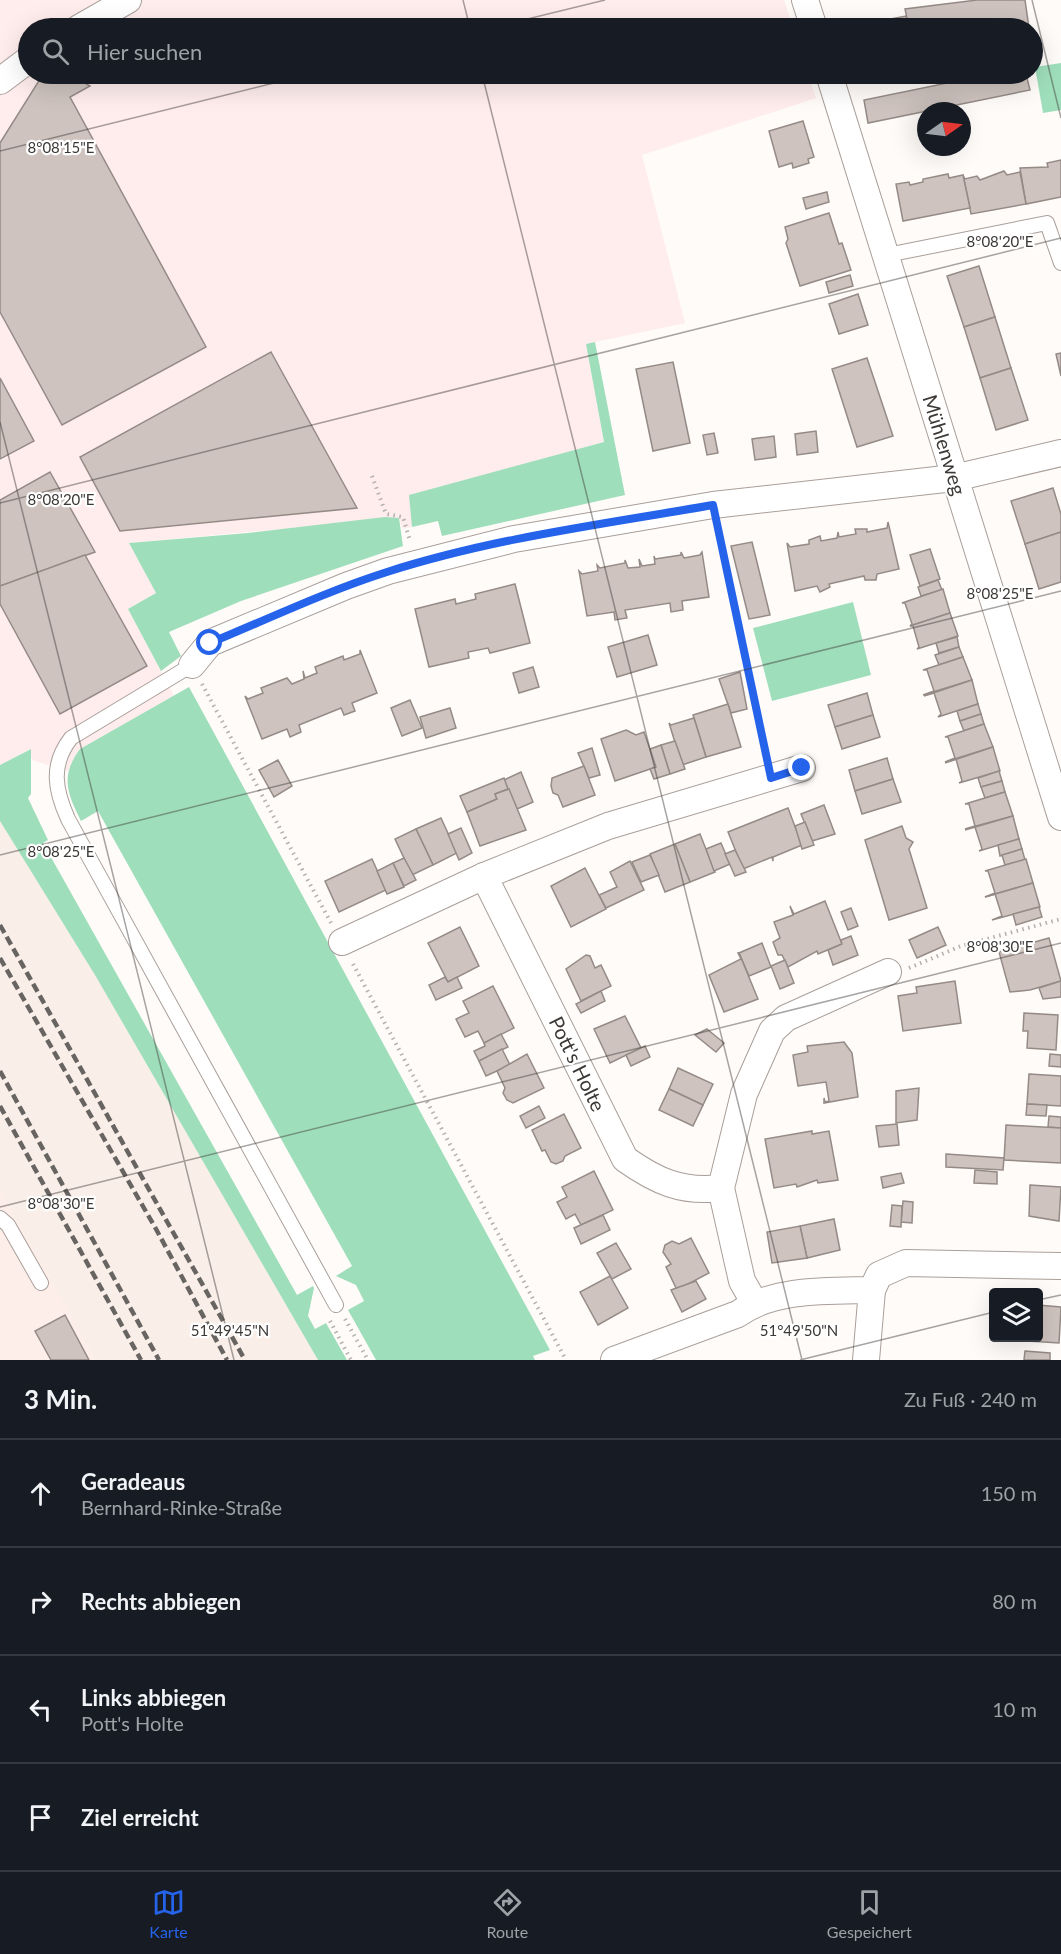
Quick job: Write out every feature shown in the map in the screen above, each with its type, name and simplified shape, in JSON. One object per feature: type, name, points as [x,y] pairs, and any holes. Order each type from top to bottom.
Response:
[{"type":"street","points":[[96,18],[128,0]]},
{"type":"street","points":[[805,0],[811,18]]},
{"type":"street","points":[[0,81],[18,68]]},
{"type":"street","name":"Mühlenweg","points":[[833,84],[1061,817]]},
{"type":"street","points":[[192,665],[210,643],[346,586],[417,564],[556,531],[713,505],[954,478],[1061,453]]},
{"type":"street","points":[[342,942],[484,876],[608,826],[802,768]]},
{"type":"street","name":"Pott's Holte","points":[[484,876],[625,1160],[652,1178],[697,1191],[721,1188]]},
{"type":"street","points":[[754,1302],[742,1281],[721,1188],[744,1094],[772,1031],[786,1018],[888,972]]},
{"type":"street","points":[[866,1360],[872,1290],[879,1275],[906,1263],[1061,1266]]},
{"type":"street","points":[[614,1360],[738,1314],[754,1302],[811,1292],[872,1290]]},
{"type":"lane","points":[[887,255],[1047,223],[1061,263]]},
{"type":"lane","points":[[192,665],[71,738],[59,755],[56,765],[58,793],[68,819],[336,1305]]},
{"type":"lane","points":[[0,1218],[8,1225],[41,1283]]},
{"type":"path","points":[[372,476],[386,514],[403,517],[417,564]]},
{"type":"path","points":[[713,505],[771,778]]},
{"type":"path","points":[[192,665],[566,1360]]},
{"type":"path","points":[[888,972],[909,968],[962,946],[1061,919]]},
{"type":"path","points":[[336,1305],[325,1311],[351,1360]]},
{"type":"path","points":[[355,1334],[368,1360]]},
{"type":"shaded area","points":[[0,0],[784,0],[790,18],[18,18],[18,84],[811,84],[816,98],[642,155],[685,323],[586,344],[604,442],[410,495],[412,527],[402,529],[399,518],[129,543],[156,593],[128,609],[174,696],[80,749],[68,771],[32,760],[30,749],[0,765]]},
{"type":"shaded area","points":[[0,821],[95,975],[318,1360],[96,1360],[0,1191]]},
{"type":"shaded area","points":[[0,1191],[54,1284],[96,1360],[0,1360]]},
{"type":"green space","points":[[1061,63],[1061,110],[1043,113],[1038,84],[1043,84],[1043,66]]},
{"type":"green space","points":[[595,342],[625,495],[442,536],[438,521],[412,527],[409,495],[604,442],[586,344]]},
{"type":"green space","points":[[385,517],[399,518],[403,546],[241,601],[169,632],[181,656],[161,671],[128,609],[156,593],[129,543],[248,533]]},
{"type":"green space","points":[[853,602],[871,675],[772,701],[753,628]]},
{"type":"green space","points":[[189,687],[550,1350],[533,1356],[535,1360],[376,1360],[348,1310],[364,1301],[356,1285],[336,1276],[352,1266],[98,811],[81,821],[72,802],[68,785],[70,768],[80,749]]},
{"type":"green space","points":[[31,749],[31,794],[28,798],[48,840],[43,843],[297,1295],[313,1286],[308,1316],[315,1329],[326,1323],[347,1360],[318,1360],[95,975],[0,821],[0,765]]},
{"type":"building","points":[[977,0],[1025,0],[1028,18],[907,18],[905,9]]},
{"type":"building","points":[[37,84],[86,84],[90,86],[70,97],[206,347],[62,425],[0,312],[0,143]]},
{"type":"building","points":[[942,84],[1028,84],[1030,90],[971,102],[917,102],[917,113],[868,123],[864,100]]},
{"type":"building","points":[[803,121],[814,157],[808,159],[809,163],[793,168],[792,163],[779,167],[769,131]]},
{"type":"building","points":[[1061,160],[1061,197],[1026,204],[1020,168],[1048,167],[1047,163]]},
{"type":"building","points":[[1004,171],[1007,175],[1020,172],[1026,204],[971,214],[963,175],[965,179],[977,176],[980,180]]},
{"type":"building","points":[[948,174],[949,178],[963,175],[970,208],[903,221],[896,184],[909,182],[910,185],[923,182],[923,179]]},
{"type":"building","points":[[827,192],[829,202],[806,209],[803,198]]},
{"type":"building","points":[[829,213],[839,244],[842,243],[851,270],[800,286],[786,243],[788,239],[785,227]]},
{"type":"building","points":[[979,266],[995,317],[964,327],[947,276]]},
{"type":"building","points":[[850,275],[853,286],[829,293],[826,282]]},
{"type":"building","points":[[858,294],[868,325],[839,334],[829,304]]},
{"type":"building","points":[[995,317],[1011,368],[980,378],[964,327]]},
{"type":"building","points":[[271,352],[357,508],[120,531],[80,457]]},
{"type":"building","points":[[1061,353],[1061,376],[1056,354]]},
{"type":"building","points":[[867,358],[893,436],[857,447],[832,369]]},
{"type":"building","points":[[673,362],[690,443],[653,451],[636,369]]},
{"type":"building","points":[[1011,368],[1028,420],[996,430],[980,378]]},
{"type":"building","points":[[0,378],[34,441],[0,459]]},
{"type":"building","points":[[816,431],[818,452],[797,455],[795,434]]},
{"type":"building","points":[[714,433],[718,453],[707,455],[703,435]]},
{"type":"building","points":[[774,436],[776,457],[755,460],[752,439]]},
{"type":"building","points":[[50,472],[95,552],[0,586],[0,500]]},
{"type":"building","points":[[1053,488],[1061,514],[1061,532],[1025,544],[1011,501]]},
{"type":"building","points":[[888,522],[899,569],[877,574],[876,580],[865,580],[864,576],[829,584],[830,587],[820,592],[817,586],[795,591],[787,543],[790,547],[809,544],[809,540],[820,536],[821,541],[837,538],[838,532],[839,537],[856,534],[855,529],[867,529],[867,532],[887,528]]},
{"type":"building","points":[[1061,532],[1061,582],[1039,589],[1025,544]]},
{"type":"building","points":[[752,542],[770,615],[749,619],[731,546]]},
{"type":"building","points":[[930,549],[940,579],[920,586],[910,555]]},
{"type":"building","points":[[681,552],[684,558],[700,555],[702,552],[709,597],[682,601],[683,610],[671,612],[670,603],[625,610],[627,618],[615,620],[614,612],[587,616],[579,571],[582,574],[598,571],[597,565],[600,568],[625,563],[625,560],[628,568],[640,567],[639,559],[642,566],[655,564],[654,556],[655,559],[681,555]]},
{"type":"building","points":[[85,555],[147,666],[60,714],[0,604],[0,586]]},
{"type":"building","points":[[938,580],[942,590],[921,596],[918,587]]},
{"type":"building","points":[[515,584],[530,643],[490,653],[488,648],[468,652],[469,658],[429,667],[415,609],[455,599],[456,604],[476,599],[475,594]]},
{"type":"building","points":[[943,589],[950,613],[910,626],[912,624],[905,603],[902,603]]},
{"type":"building","points":[[950,613],[958,636],[917,649],[919,647],[913,626],[910,626]]},
{"type":"building","points":[[648,635],[657,665],[617,677],[608,647]]},
{"type":"building","points":[[957,637],[959,647],[939,653],[936,643]]},
{"type":"building","points":[[959,647],[963,657],[939,665],[935,655]]},
{"type":"building","points":[[360,650],[377,693],[352,703],[355,711],[344,715],[341,708],[299,725],[301,732],[290,737],[287,729],[262,739],[245,696],[248,699],[263,693],[261,688],[287,678],[292,684],[304,679],[303,671],[305,678],[317,673],[315,667],[343,656],[344,660],[360,654]]},
{"type":"building","points":[[963,657],[972,680],[923,695],[934,691],[927,670],[923,670]]},
{"type":"building","points":[[533,667],[539,687],[519,693],[513,673]]},
{"type":"building","points":[[740,672],[747,709],[731,713],[719,679]]},
{"type":"building","points":[[972,680],[978,704],[938,717],[941,714],[934,693],[924,696]]},
{"type":"building","points":[[867,693],[873,715],[835,727],[828,705]]},
{"type":"building","points":[[410,700],[422,728],[402,736],[391,708]]},
{"type":"building","points":[[728,704],[741,747],[706,757],[693,715]]},
{"type":"building","points":[[978,704],[981,714],[960,721],[957,711]]},
{"type":"building","points":[[450,708],[456,728],[426,738],[420,717]]},
{"type":"building","points":[[981,714],[984,724],[964,731],[960,721]]},
{"type":"building","points":[[873,715],[880,737],[842,749],[835,727]]},
{"type":"building","points":[[694,718],[706,757],[682,765],[669,723],[671,725]]},
{"type":"building","points":[[984,724],[993,747],[945,762],[955,758],[948,737],[945,737]]},
{"type":"building","points":[[626,730],[636,735],[644,732],[656,767],[615,781],[601,739]]},
{"type":"building","points":[[675,741],[685,769],[670,774],[661,745]]},
{"type":"building","points":[[661,745],[670,774],[654,779],[650,769],[656,767],[650,749]]},
{"type":"building","points":[[993,747],[1000,771],[959,783],[962,781],[956,759]]},
{"type":"building","points":[[592,748],[600,775],[589,778],[578,753]]},
{"type":"building","points":[[887,758],[893,779],[855,791],[849,770]]},
{"type":"building","points":[[278,760],[292,786],[274,797],[259,770]]},
{"type":"building","points":[[584,766],[595,795],[563,807],[558,795],[553,793],[552,778]]},
{"type":"building","points":[[999,771],[1002,781],[981,787],[978,778]]},
{"type":"building","points":[[521,772],[533,802],[517,809],[504,780]]},
{"type":"building","points":[[504,778],[508,789],[495,794],[497,799],[467,812],[460,796]]},
{"type":"building","points":[[893,779],[901,802],[862,814],[855,791]]},
{"type":"building","points":[[1002,781],[1005,792],[985,798],[981,787]]},
{"type":"building","points":[[509,789],[526,830],[480,846],[467,812],[497,799],[495,794]]},
{"type":"building","points":[[1005,792],[1013,816],[965,829],[975,826],[969,804],[965,804]]},
{"type":"building","points":[[824,805],[835,834],[812,841],[801,814]]},
{"type":"building","points":[[788,808],[802,845],[773,857],[773,861],[772,857],[743,869],[728,832]]},
{"type":"building","points":[[1013,816],[1019,839],[979,851],[982,849],[975,827]]},
{"type":"building","points":[[441,818],[457,853],[433,865],[416,829]]},
{"type":"building","points":[[805,822],[814,845],[802,849],[795,826]]},
{"type":"building","points":[[902,826],[906,838],[913,842],[909,849],[927,908],[889,920],[865,840]]},
{"type":"building","points":[[461,828],[472,853],[459,860],[448,834]]},
{"type":"building","points":[[416,829],[433,865],[412,875],[395,839]]},
{"type":"building","points":[[700,834],[715,872],[690,882],[675,844]]},
{"type":"building","points":[[1019,839],[1022,849],[1000,856],[998,845]]},
{"type":"building","points":[[721,843],[730,864],[714,871],[706,849]]},
{"type":"building","points":[[675,844],[690,882],[665,892],[650,854]]},
{"type":"building","points":[[1022,849],[1025,860],[1005,865],[1002,855]]},
{"type":"building","points":[[735,850],[746,872],[735,876],[725,854]]},
{"type":"building","points":[[650,855],[659,875],[641,882],[632,862]]},
{"type":"building","points":[[404,858],[416,880],[404,886],[393,863]]},
{"type":"building","points":[[372,859],[386,890],[339,912],[325,881]]},
{"type":"building","points":[[1026,859],[1033,883],[985,897],[995,893],[988,871],[985,871]]},
{"type":"building","points":[[630,861],[644,890],[606,908],[599,895],[617,887],[610,872]]},
{"type":"building","points":[[393,863],[404,887],[387,894],[377,871]]},
{"type":"building","points":[[585,868],[606,909],[571,927],[551,886]]},
{"type":"building","points":[[1033,883],[1040,907],[992,920],[1002,916],[995,894]]},
{"type":"building","points":[[825,901],[842,944],[818,954],[817,951],[788,967],[782,955],[778,955],[773,942],[780,938],[774,922],[793,915],[790,906],[794,914]]},
{"type":"building","points":[[1039,907],[1042,917],[1016,925],[1013,914]]},
{"type":"building","points":[[851,908],[858,926],[848,930],[841,912]]},
{"type":"building","points":[[460,927],[479,966],[448,982],[428,943]]},
{"type":"building","points":[[938,927],[946,945],[917,958],[909,940]]},
{"type":"building","points":[[851,936],[858,955],[833,965],[828,950],[842,944],[841,940]]},
{"type":"building","points":[[1049,938],[1061,981],[1030,990],[1010,992],[999,952]]},
{"type":"building","points":[[762,943],[771,967],[749,976],[739,953]]},
{"type":"building","points":[[739,953],[758,999],[724,1012],[709,975],[741,959]]},
{"type":"building","points":[[586,955],[590,956],[595,968],[601,965],[611,986],[581,1001],[566,969]]},
{"type":"building","points":[[785,960],[794,983],[780,989],[771,966]]},
{"type":"building","points":[[445,977],[448,982],[457,977],[462,988],[436,1000],[429,985]]},
{"type":"building","points":[[955,981],[961,1023],[903,1031],[898,996],[917,993],[916,987]]},
{"type":"building","points":[[1061,981],[1061,997],[1043,999],[1039,988]]},
{"type":"building","points":[[493,986],[514,1028],[484,1043],[478,1031],[465,1037],[456,1019],[469,1013],[463,1001]]},
{"type":"building","points":[[601,991],[605,1001],[581,1013],[576,1004]]},
{"type":"building","points":[[1024,1013],[1058,1015],[1056,1050],[1027,1048],[1028,1031],[1023,1031]]},
{"type":"building","points":[[625,1016],[641,1048],[610,1063],[594,1029]]},
{"type":"building","points":[[707,1029],[724,1043],[716,1052],[695,1035]]},
{"type":"building","points":[[501,1034],[508,1047],[479,1061],[474,1051]]},
{"type":"building","points":[[844,1042],[852,1053],[858,1097],[824,1103],[824,1098],[825,1102],[829,1101],[826,1082],[798,1086],[793,1055],[808,1052],[807,1046]]},
{"type":"building","points":[[645,1046],[650,1057],[631,1066],[626,1055]]},
{"type":"building","points":[[502,1049],[510,1065],[486,1076],[479,1061]]},
{"type":"building","points":[[527,1054],[544,1088],[513,1103],[507,1100],[503,1093],[505,1088],[497,1071]]},
{"type":"building","points":[[1050,1054],[1061,1055],[1061,1067],[1049,1066]]},
{"type":"building","points":[[678,1068],[713,1084],[703,1105],[669,1089]]},
{"type":"building","points":[[1029,1074],[1061,1076],[1061,1106],[1027,1104]]},
{"type":"building","points":[[919,1088],[917,1120],[896,1123],[896,1091]]},
{"type":"building","points":[[669,1089],[703,1105],[693,1126],[659,1110]]},
{"type":"building","points":[[1027,1104],[1047,1105],[1046,1116],[1026,1115]]},
{"type":"building","points":[[539,1106],[545,1118],[526,1128],[520,1116]]},
{"type":"building","points":[[564,1114],[581,1148],[565,1156],[563,1161],[556,1164],[551,1162],[545,1150],[542,1151],[532,1130]]},
{"type":"building","points":[[1049,1116],[1061,1117],[1061,1128],[1048,1127]]},
{"type":"building","points":[[897,1124],[899,1145],[879,1147],[876,1126]]},
{"type":"building","points":[[1006,1125],[1061,1128],[1061,1163],[1004,1160]]},
{"type":"building","points":[[812,1131],[812,1134],[829,1131],[838,1180],[818,1183],[817,1180],[797,1187],[796,1184],[774,1188],[765,1139]]},
{"type":"building","points":[[946,1154],[1004,1158],[1003,1170],[946,1167]]},
{"type":"building","points":[[975,1170],[997,1172],[997,1184],[974,1183]]},
{"type":"building","points":[[594,1171],[613,1210],[581,1225],[575,1214],[566,1219],[557,1202],[567,1197],[562,1187]]},
{"type":"building","points":[[901,1173],[904,1183],[883,1188],[881,1177]]},
{"type":"building","points":[[1030,1185],[1061,1187],[1059,1221],[1029,1216]]},
{"type":"building","points":[[903,1201],[913,1202],[912,1223],[901,1222]]},
{"type":"building","points":[[892,1205],[902,1206],[901,1227],[890,1226]]},
{"type":"building","points":[[603,1215],[610,1230],[581,1244],[574,1228]]},
{"type":"building","points":[[834,1219],[840,1250],[807,1258],[800,1226]]},
{"type":"building","points":[[800,1226],[807,1258],[772,1263],[767,1232]]},
{"type":"building","points":[[691,1238],[709,1273],[677,1290],[666,1267],[671,1264],[663,1252],[665,1245],[672,1241],[679,1244]]},
{"type":"building","points":[[616,1243],[631,1269],[612,1279],[597,1253]]},
{"type":"building","points":[[610,1276],[628,1308],[598,1325],[580,1292]]},
{"type":"building","points":[[696,1281],[706,1299],[682,1312],[671,1290]]},
{"type":"building","points":[[1043,1305],[1061,1307],[1059,1343],[1043,1342]]},
{"type":"building","points":[[65,1315],[89,1360],[51,1360],[35,1331]]},
{"type":"building","points":[[1025,1351],[1050,1353],[1050,1360],[1024,1360]]},
{"type":"railway","points":[[0,925],[245,1360]]},
{"type":"railway","points":[[0,958],[156,1229],[227,1360]]},
{"type":"railway","points":[[0,1071],[159,1360]]},
{"type":"railway","points":[[0,1106],[141,1360]]},
{"type":"route","points":[[210,643],[346,586],[388,571],[514,539],[713,505],[771,778],[802,768]]}]
